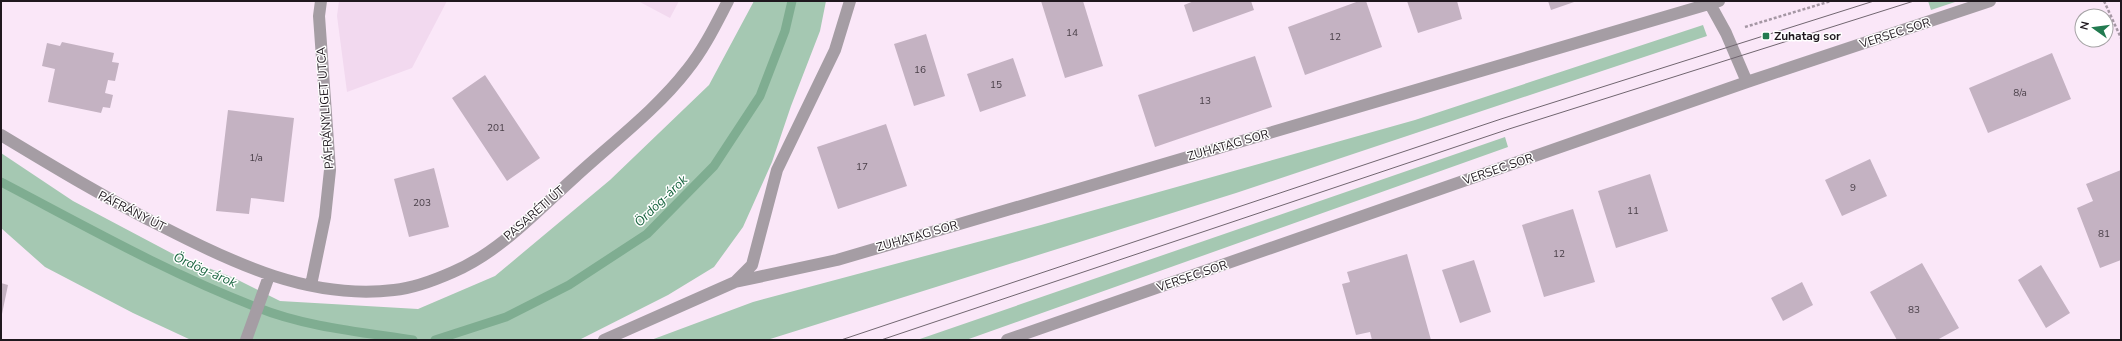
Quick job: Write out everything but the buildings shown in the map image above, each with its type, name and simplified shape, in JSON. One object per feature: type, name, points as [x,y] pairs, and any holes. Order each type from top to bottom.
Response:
[{"type":"street","name":"PÁFRÁNYLIGET UTCA","points":[[311,285],[324,217],[330,170],[319,16],[321,1]]},
{"type":"street","name":"PASARÉTI ÚT","points":[[268,276],[346,291],[396,290],[421,284],[456,271],[516,230],[654,105],[687,70],[704,44],[728,1]]},
{"type":"street","name":"ZUHATAG SOR","points":[[735,282],[752,265],[777,170],[835,50],[850,1]]},
{"type":"street","name":"VERSEC SOR","points":[[1007,340],[1747,82],[1990,1]]},
{"type":"street","name":"ZUHATAG SOR","points":[[604,340],[735,282],[837,260],[1714,2]]},
{"type":"street","points":[[1714,2],[1747,82]]},
{"type":"street","name":"PÁFRÁNY ÚT","points":[[1,135],[98,194],[199,245],[268,276]]},
{"type":"street","points":[[246,340],[268,276]]},
{"type":"path","points":[[1756,24],[1831,1]]},
{"type":"path","points":[[2104,1],[2121,38]]},
{"type":"shaded area","points":[[339,1],[447,1],[412,68],[347,92],[337,16]]},
{"type":"shaded area","points":[[638,1],[679,1],[670,18]]},
{"type":"green space","points":[[754,1],[826,1],[820,31],[791,106],[772,162],[743,227],[714,267],[668,295],[579,340],[191,340],[133,313],[45,267],[1,228],[1,153],[73,201],[175,255],[234,278],[280,301],[418,309],[495,276],[610,180],[709,85]]},
{"type":"green space","points":[[1928,1],[1958,1],[1931,10]]},
{"type":"green space","points":[[1703,25],[1707,36],[1236,193],[767,340],[651,340],[753,302],[1041,225],[1415,120]]},
{"type":"green space","points":[[1505,137],[1508,147],[966,340],[917,340]]},
{"type":"waterway","name":"Ördög-árok","points":[[435,340],[506,317],[569,285],[647,234],[714,166],[760,96],[785,31],[792,1]]},
{"type":"waterway","name":"Ördög-árok","points":[[1,182],[159,264],[223,294],[256,307],[275,314],[313,324],[413,340]]},
{"type":"tram line","points":[[841,340],[1501,119],[1874,1]]},
{"type":"tram line","points":[[881,340],[1509,129],[1914,1]]},
{"type":"place","name":"Zuhatag sor","points":[[1766,36]]}]
